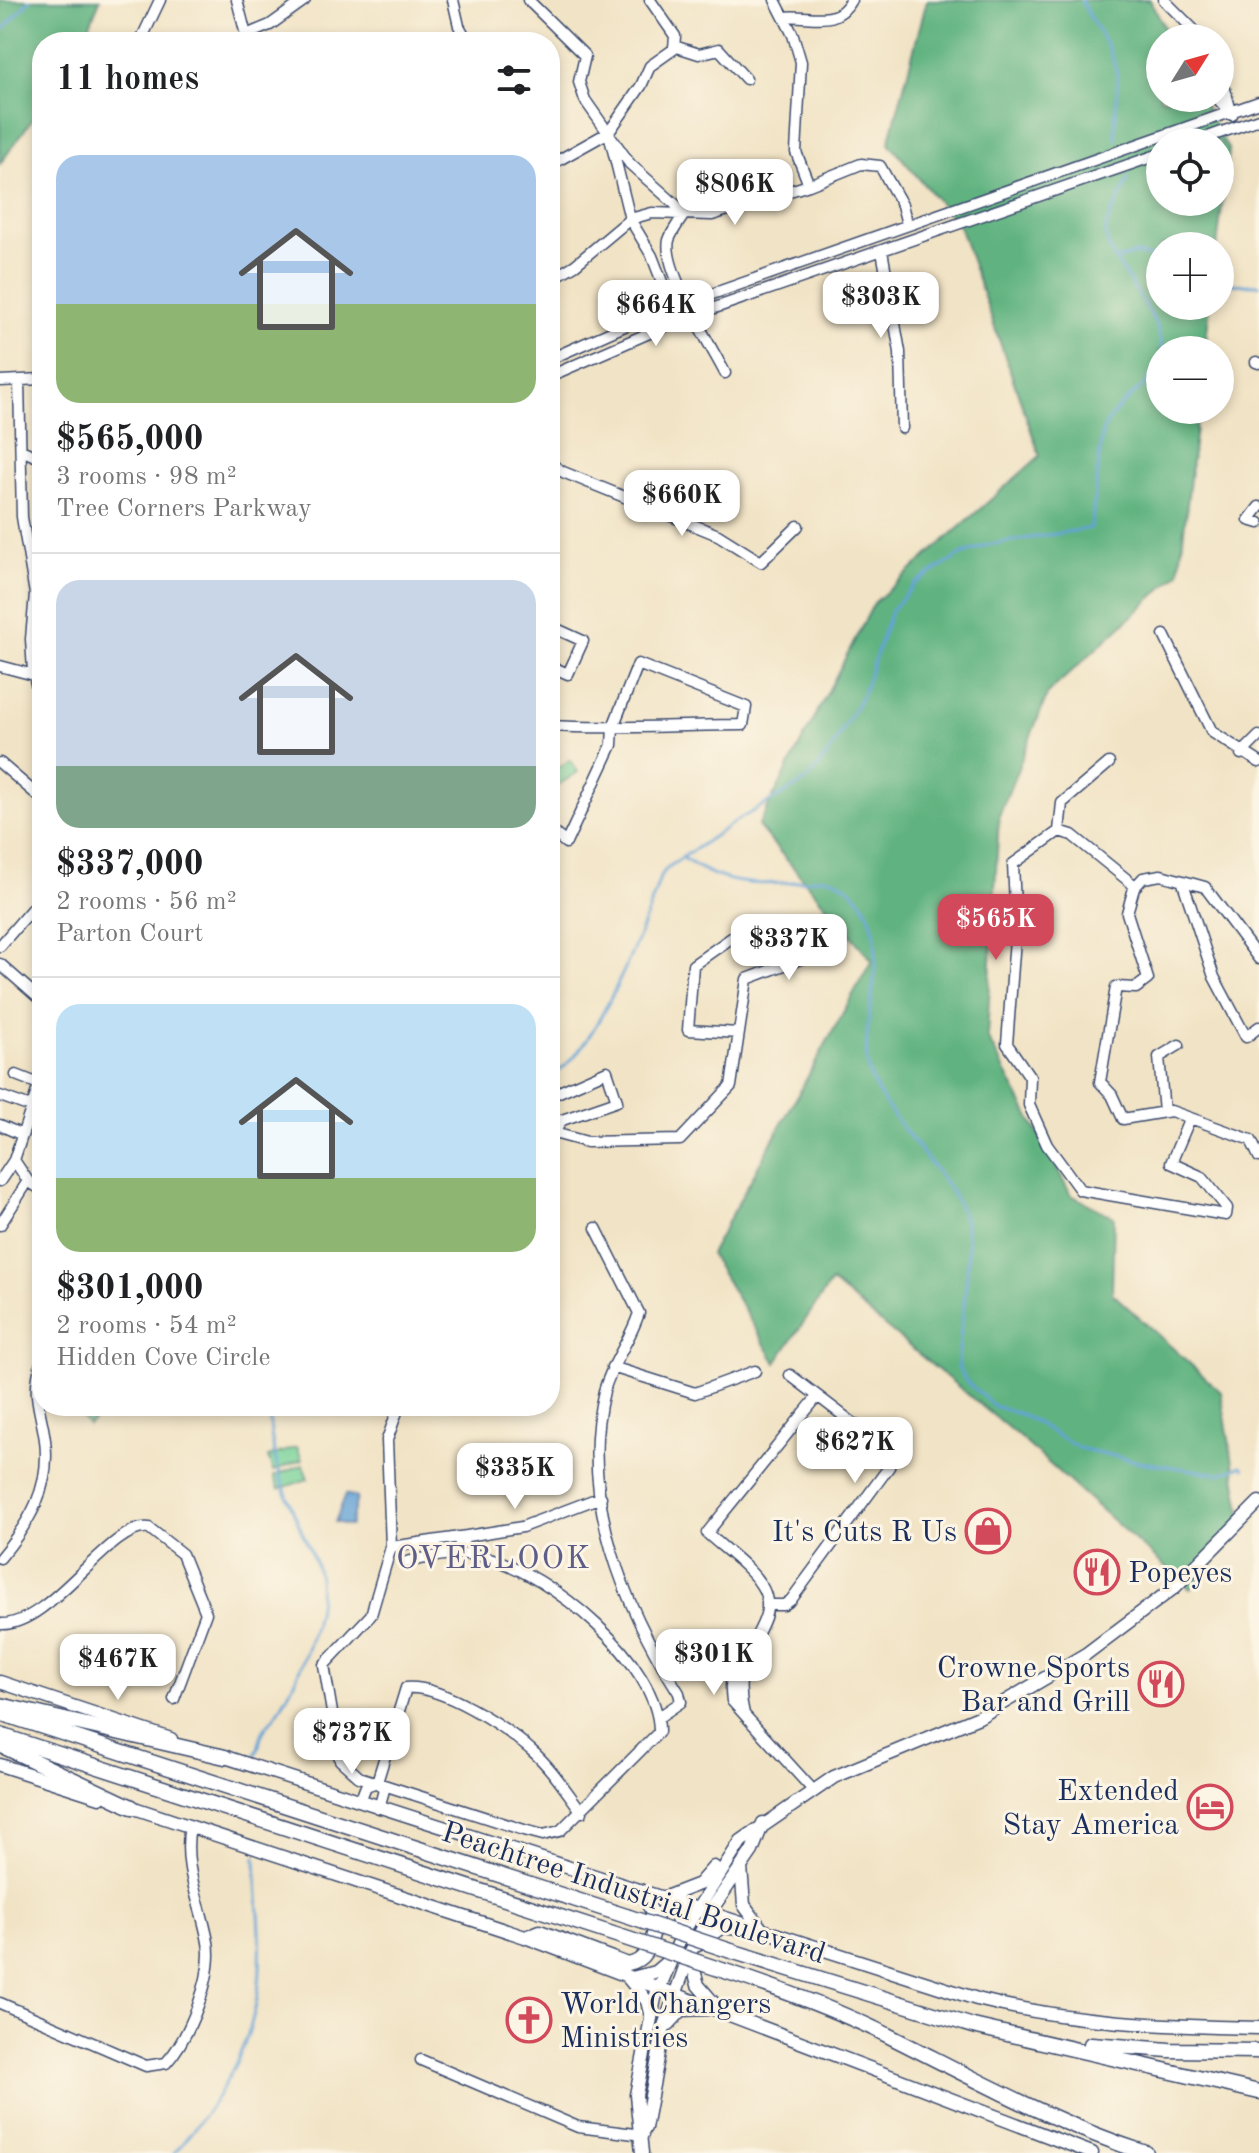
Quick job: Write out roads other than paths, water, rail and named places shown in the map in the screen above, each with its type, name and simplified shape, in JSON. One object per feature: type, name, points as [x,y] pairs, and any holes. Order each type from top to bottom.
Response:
[{"type":"highway","points":[[0,1705],[225,1757]]},
{"type":"highway","name":"Peachtree Industrial Boulevard","points":[[0,1713],[731,1951],[973,2026],[1259,2092]]},
{"type":"highway","name":"Peachtree Industrial Boulevard","points":[[0,1735],[725,1971],[846,2016],[1011,2100],[1084,2132],[1146,2153]]},
{"type":"highway","points":[[0,1745],[132,1807]]},
{"type":"highway","points":[[1043,2041],[1169,2050],[1259,2051]]},
{"type":"main road","points":[[653,2099],[662,2037],[687,1951],[704,1906],[738,1844],[812,1789],[854,1767],[979,1717],[1075,1661],[1175,1587],[1259,1502]]},
{"type":"main road","name":"Peachtree Industrial Boulevard","points":[[0,1682],[379,1808],[640,1890],[704,1906],[869,1965]]},
{"type":"main road","points":[[0,1765],[525,1937],[659,1991],[676,1993],[1092,2153]]},
{"type":"main road","points":[[659,1991],[687,1951],[704,1906],[741,1865],[760,1835],[763,1823]]},
{"type":"main road","points":[[722,2012],[694,1977],[674,1909],[664,1896],[699,1884],[735,1838],[763,1823]]},
{"type":"main road","points":[[741,1865],[744,1905],[762,1928]]},
{"type":"main road","points":[[525,1937],[540,1931],[628,1964],[637,1962],[649,1948],[657,1921],[640,1890]]},
{"type":"main road","points":[[628,1976],[655,1972],[714,1930],[731,1925],[858,1968],[869,1965],[1001,2005],[1081,2020],[1259,2028]]},
{"type":"main road","points":[[643,2135],[636,2095],[650,2013],[670,1959]]},
{"type":"main road","points":[[628,1976],[647,2001],[650,2013]]},
{"type":"main road","points":[[642,2153],[643,2135],[671,2018],[682,2010],[696,2008],[722,2012]]},
{"type":"street","points":[[145,32],[160,0]]},
{"type":"street","points":[[237,0],[245,32]]},
{"type":"street","points":[[257,32],[305,0]]},
{"type":"street","points":[[453,0],[462,32]]},
{"type":"street","points":[[528,0],[585,56],[579,82],[585,100],[630,164],[685,213]]},
{"type":"street","points":[[560,159],[609,132],[641,86],[650,66],[674,46],[675,36],[650,0]]},
{"type":"street","points":[[775,0],[801,62],[796,152],[809,185]]},
{"type":"street","points":[[784,17],[834,19],[844,13],[851,0]]},
{"type":"street","points":[[1164,0],[1188,24]]},
{"type":"street","points":[[674,46],[699,54],[719,49],[746,79]]},
{"type":"street","points":[[1234,111],[1259,102]]},
{"type":"street","points":[[560,355],[672,308],[1230,112],[1236,127],[1259,119]]},
{"type":"street","points":[[609,132],[630,219],[652,256],[677,321]]},
{"type":"street","points":[[560,372],[677,321],[1146,159]]},
{"type":"street","points":[[560,274],[630,219],[652,213],[712,215],[809,185],[861,164],[880,166],[902,205],[907,224]]},
{"type":"street","points":[[685,213],[669,239],[669,252],[687,304],[725,373]]},
{"type":"street","points":[[652,256],[662,249],[669,252]]},
{"type":"street","points":[[882,251],[900,352],[902,428]]},
{"type":"street","points":[[0,381],[32,380]]},
{"type":"street","points":[[19,381],[22,517],[32,562]]},
{"type":"street","points":[[21,450],[32,455]]},
{"type":"street","points":[[560,470],[718,535],[761,562],[798,526]]},
{"type":"street","points":[[1259,507],[1249,520],[1259,523]]},
{"type":"street","points":[[560,631],[583,641],[568,674],[560,670]]},
{"type":"street","points":[[1164,635],[1212,732],[1241,754],[1259,762]]},
{"type":"street","points":[[560,726],[613,727],[743,725],[746,707],[638,664],[613,727],[612,745],[566,843],[560,838]]},
{"type":"street","points":[[0,666],[32,674]]},
{"type":"street","points":[[1241,754],[1259,736]]},
{"type":"street","points":[[0,763],[32,790]]},
{"type":"street","points":[[1109,763],[1062,803],[1059,831],[1013,864],[1016,926],[1007,1044],[1030,1077],[1029,1105],[1041,1132],[1080,1190],[1226,1215],[1227,1208],[1202,1177],[1171,1163],[1190,1118]]},
{"type":"street","points":[[1059,831],[1072,835],[1135,886]]},
{"type":"street","points":[[1259,959],[1205,887],[1161,875],[1143,878],[1135,886],[1127,913],[1148,979],[1136,988],[1116,987],[1100,1082],[1112,1095],[1123,1119],[1164,1112],[1190,1118],[1255,1138],[1259,1157]]},
{"type":"street","points":[[1183,883],[1214,977],[1246,1037],[1259,1027]]},
{"type":"street","points":[[0,946],[32,909]]},
{"type":"street","points":[[560,1134],[587,1142],[680,1140],[731,1086],[739,1033],[747,979],[803,958],[798,939],[747,927],[693,965],[688,1030],[739,1033]]},
{"type":"street","points":[[0,964],[32,992]]},
{"type":"street","points":[[1164,1112],[1159,1057],[1179,1045]]},
{"type":"street","points":[[560,1092],[607,1071],[617,1101],[560,1122]]},
{"type":"street","points":[[16,1075],[32,1078]]},
{"type":"street","points":[[0,1096],[30,1106]]},
{"type":"street","points":[[0,1181],[14,1160],[32,1101]]},
{"type":"street","points":[[0,1125],[20,1134]]},
{"type":"street","points":[[14,1160],[32,1184]]},
{"type":"street","points":[[0,1225],[28,1181]]},
{"type":"street","points":[[596,1228],[639,1313],[612,1367],[598,1425],[601,1497],[608,1542],[636,1615],[679,1693],[681,1702],[659,1717]]},
{"type":"street","points":[[612,1367],[695,1393],[755,1371]]},
{"type":"street","points":[[767,1605],[784,1605],[791,1600],[889,1467],[857,1426],[790,1375]]},
{"type":"street","points":[[812,1789],[732,1701],[729,1683],[734,1668],[746,1658],[766,1622],[767,1605],[762,1585],[707,1533],[817,1397]]},
{"type":"street","points":[[0,1558],[40,1500],[47,1473],[40,1416]]},
{"type":"street","points":[[395,1416],[387,1440],[391,1547],[371,1615],[328,1659],[323,1673],[340,1760],[348,1771],[377,1782],[543,1835],[560,1831],[659,1732],[659,1717],[631,1664],[606,1634],[561,1594],[514,1565],[454,1553],[407,1562]]},
{"type":"street","points":[[391,1547],[522,1527],[601,1497]]},
{"type":"street","points":[[0,1624],[28,1618],[127,1533],[149,1528],[182,1554],[206,1613],[174,1699]]},
{"type":"street","points":[[454,1553],[467,1536]]},
{"type":"street","points":[[377,1782],[406,1688],[422,1687],[472,1711],[532,1750],[582,1812]]},
{"type":"street","points":[[360,1801],[366,1786],[377,1782]]},
{"type":"street","points":[[377,1782],[384,1790],[379,1808]]},
{"type":"street","points":[[0,2003],[115,2055],[146,2066],[166,2063],[190,2031],[209,1944],[189,1874],[187,1843],[190,1826]]},
{"type":"street","points":[[421,2060],[578,2127],[643,2135]]},
{"type":"water","points":[[346,1494],[357,1498],[350,1526],[335,1522]]},
{"type":"waterway","points":[[0,33],[30,0]]},
{"type":"waterway","points":[[1081,0],[1115,65],[1116,139]]},
{"type":"waterway","points":[[1128,178],[1108,222],[1107,241],[1112,255],[1152,317],[1159,336]]},
{"type":"waterway","points":[[1117,259],[1136,254],[1146,256]]},
{"type":"waterway","points":[[1234,284],[1259,285]]},
{"type":"waterway","points":[[560,1069],[584,1044],[616,987],[660,877],[667,868],[736,821],[806,781],[829,753],[862,696],[891,611],[917,582],[961,555],[987,545],[1091,528],[1102,433],[1114,413],[1146,383]]},
{"type":"waterway","points":[[682,857],[710,873],[739,882],[769,884],[834,879],[858,897],[870,917],[875,940],[875,964],[867,1062],[881,1098],[941,1178],[963,1215],[968,1247],[958,1366],[966,1381],[994,1406],[1023,1415],[1079,1448],[1140,1462],[1220,1474],[1241,1466],[1244,1469]]},
{"type":"waterway","points":[[255,1755],[263,1732],[278,1712],[303,1660],[319,1598],[315,1562],[278,1468],[269,1416]]},
{"type":"waterway","points":[[174,2153],[203,2117],[228,2078],[254,2015],[260,1958],[256,1857]]},
{"type":"place","name":"It's Cuts R Us","points":[[988,1531]]},
{"type":"place","name":"Popeyes","points":[[1097,1572]]},
{"type":"place","name":"Crowne Sports Bar and Grill","points":[[1161,1684]]},
{"type":"place","name":"Extended Stay America","points":[[1210,1807]]},
{"type":"place","name":"World Changers Ministries","points":[[529,2020]]},
{"type":"district","name":"OVERLOOK","points":[[494,1557]]}]
